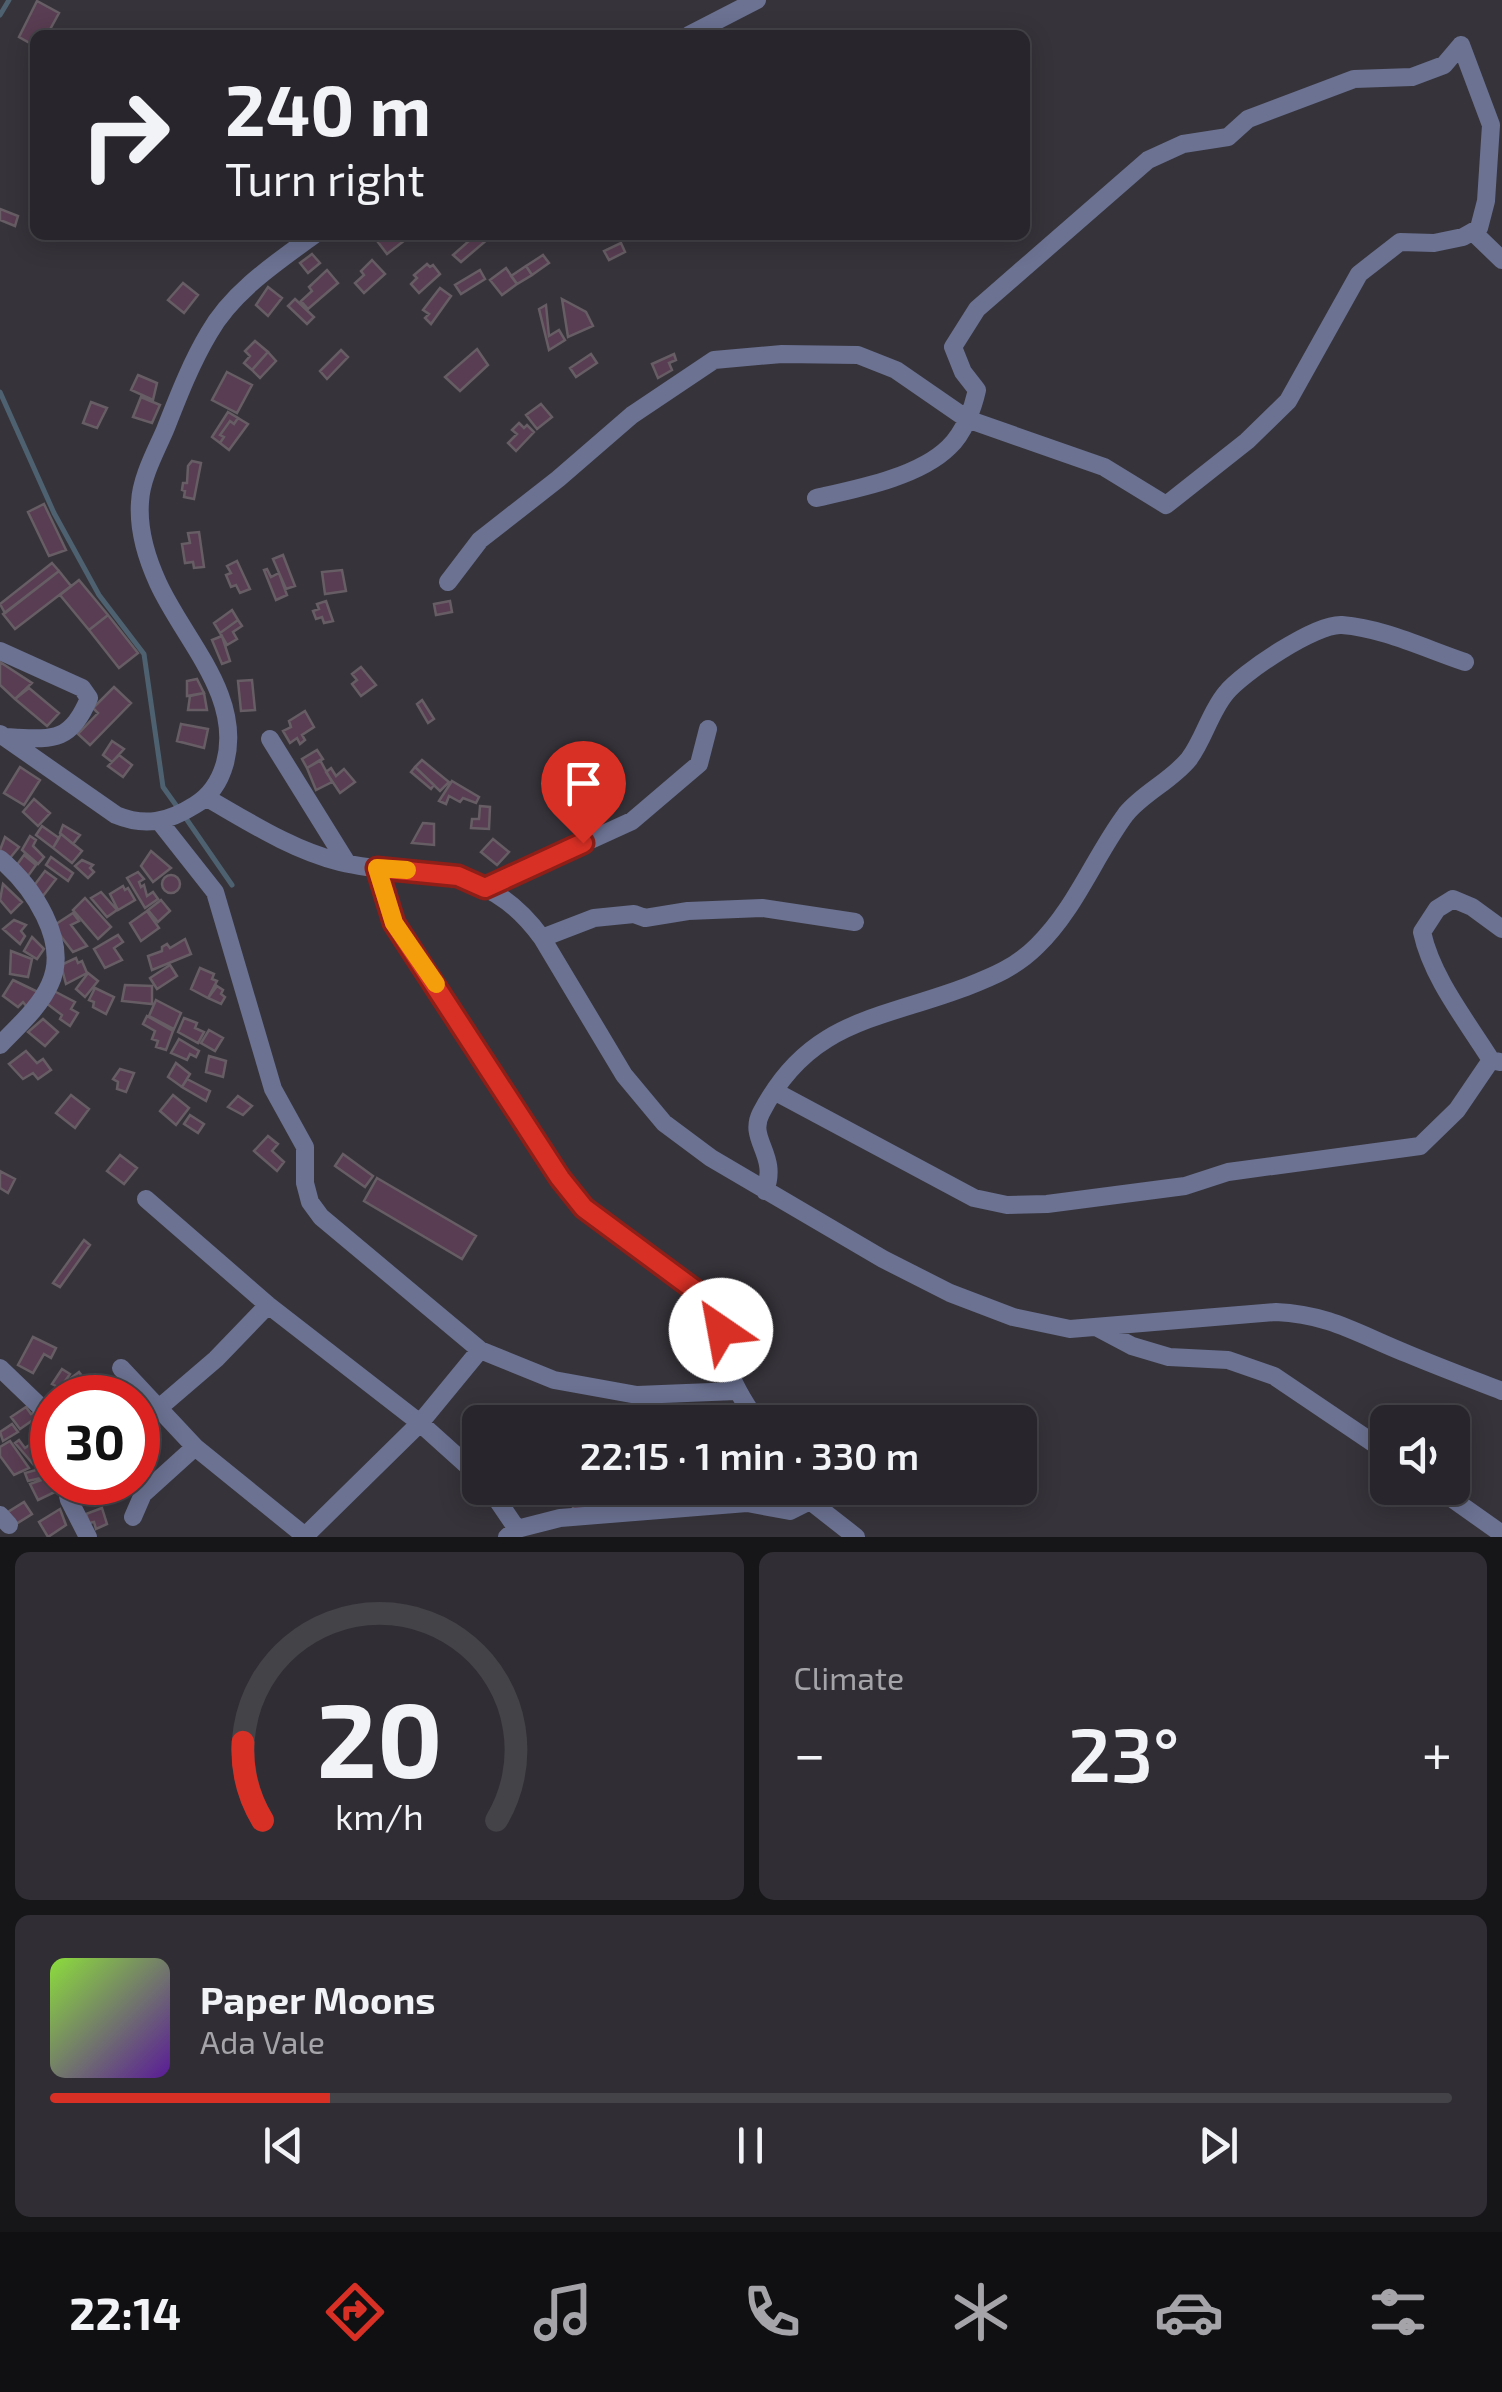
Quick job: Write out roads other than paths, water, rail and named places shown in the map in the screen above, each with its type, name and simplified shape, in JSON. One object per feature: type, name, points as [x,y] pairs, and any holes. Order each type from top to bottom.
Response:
[{"type":"street","points":[[699,30],[757,0]]},
{"type":"street","points":[[448,582],[480,540],[558,480],[632,415],[714,360],[782,354],[858,355],[896,370],[967,419],[1104,467],[1166,505],[1288,402],[1359,274],[1400,242],[1434,243],[1479,228],[1496,125],[1461,45],[1444,65],[1412,77],[1354,79],[1248,119],[1228,137],[1183,144],[1148,160],[977,309],[953,347],[977,390],[967,419],[950,447],[916,467],[870,485],[816,498]]},
{"type":"street","points":[[1473,232],[1502,260]]},
{"type":"street","points":[[2,736],[116,815],[142,823],[173,816],[207,798],[222,773],[228,749],[225,710],[217,688],[157,582],[145,549],[140,500],[156,450],[210,330],[235,299],[308,240]]},
{"type":"street","points":[[766,1191],[772,1175],[770,1160],[759,1141],[758,1117],[790,1065],[820,1041],[859,1023],[1009,970],[1063,917],[1128,812],[1188,759],[1227,692],[1288,644],[1338,624],[1465,662]]},
{"type":"street","points":[[0,651],[82,688],[89,698],[80,720],[68,733],[50,740],[2,736]]},
{"type":"street","points":[[485,888],[632,822],[699,764],[708,729]]},
{"type":"street","points":[[270,738],[347,863]]},
{"type":"street","points":[[207,798],[306,852],[377,868],[458,876],[485,888],[528,919],[606,1046],[664,1123],[766,1191],[883,1259],[950,1292],[1012,1317],[1044,1325],[1098,1328],[1176,1319],[1305,1313],[1335,1320],[1502,1391]]},
{"type":"street","points":[[173,816],[215,892],[273,1089],[306,1147],[305,1183],[310,1202],[321,1217],[480,1350],[554,1380],[638,1395],[736,1391]]},
{"type":"street","points":[[0,859],[42,912],[52,933],[56,955],[50,986],[0,1045]]},
{"type":"street","points":[[377,868],[394,923],[560,1178],[584,1208],[711,1302],[718,1313],[736,1391],[746,1405]]},
{"type":"street","points":[[774,1091],[974,1198],[1007,1205],[1046,1204],[1186,1186],[1228,1172],[1420,1146],[1457,1110],[1497,1061],[1426,952],[1422,932],[1436,909],[1453,899],[1502,928]]},
{"type":"street","points":[[542,938],[594,918],[634,914],[645,918],[688,911],[762,908],[855,922]]},
{"type":"street","points":[[146,1199],[268,1305],[462,1461]]},
{"type":"street","points":[[268,1305],[216,1359],[160,1407],[196,1447],[304,1537],[420,1424],[480,1350]]},
{"type":"street","points":[[1098,1328],[1132,1346],[1169,1357],[1228,1360],[1274,1376],[1370,1440]]},
{"type":"street","points":[[0,1368],[30,1397]]},
{"type":"street","points":[[120,1368],[127,1375]]},
{"type":"street","points":[[134,1517],[143,1494],[196,1447]]},
{"type":"street","points":[[72,1505],[88,1537]]},
{"type":"street","points":[[498,1505],[512,1533],[560,1518],[723,1505]]},
{"type":"street","points":[[758,1505],[790,1511],[796,1505]]},
{"type":"street","points":[[819,1505],[856,1537]]},
{"type":"street","points":[[1461,1505],[1502,1534]]},
{"type":"waterway","points":[[0,15],[9,0]]},
{"type":"waterway","points":[[0,392],[54,513],[99,595],[144,654],[163,787],[178,808]]},
{"type":"waterway","points":[[185,817],[232,885]]}]
